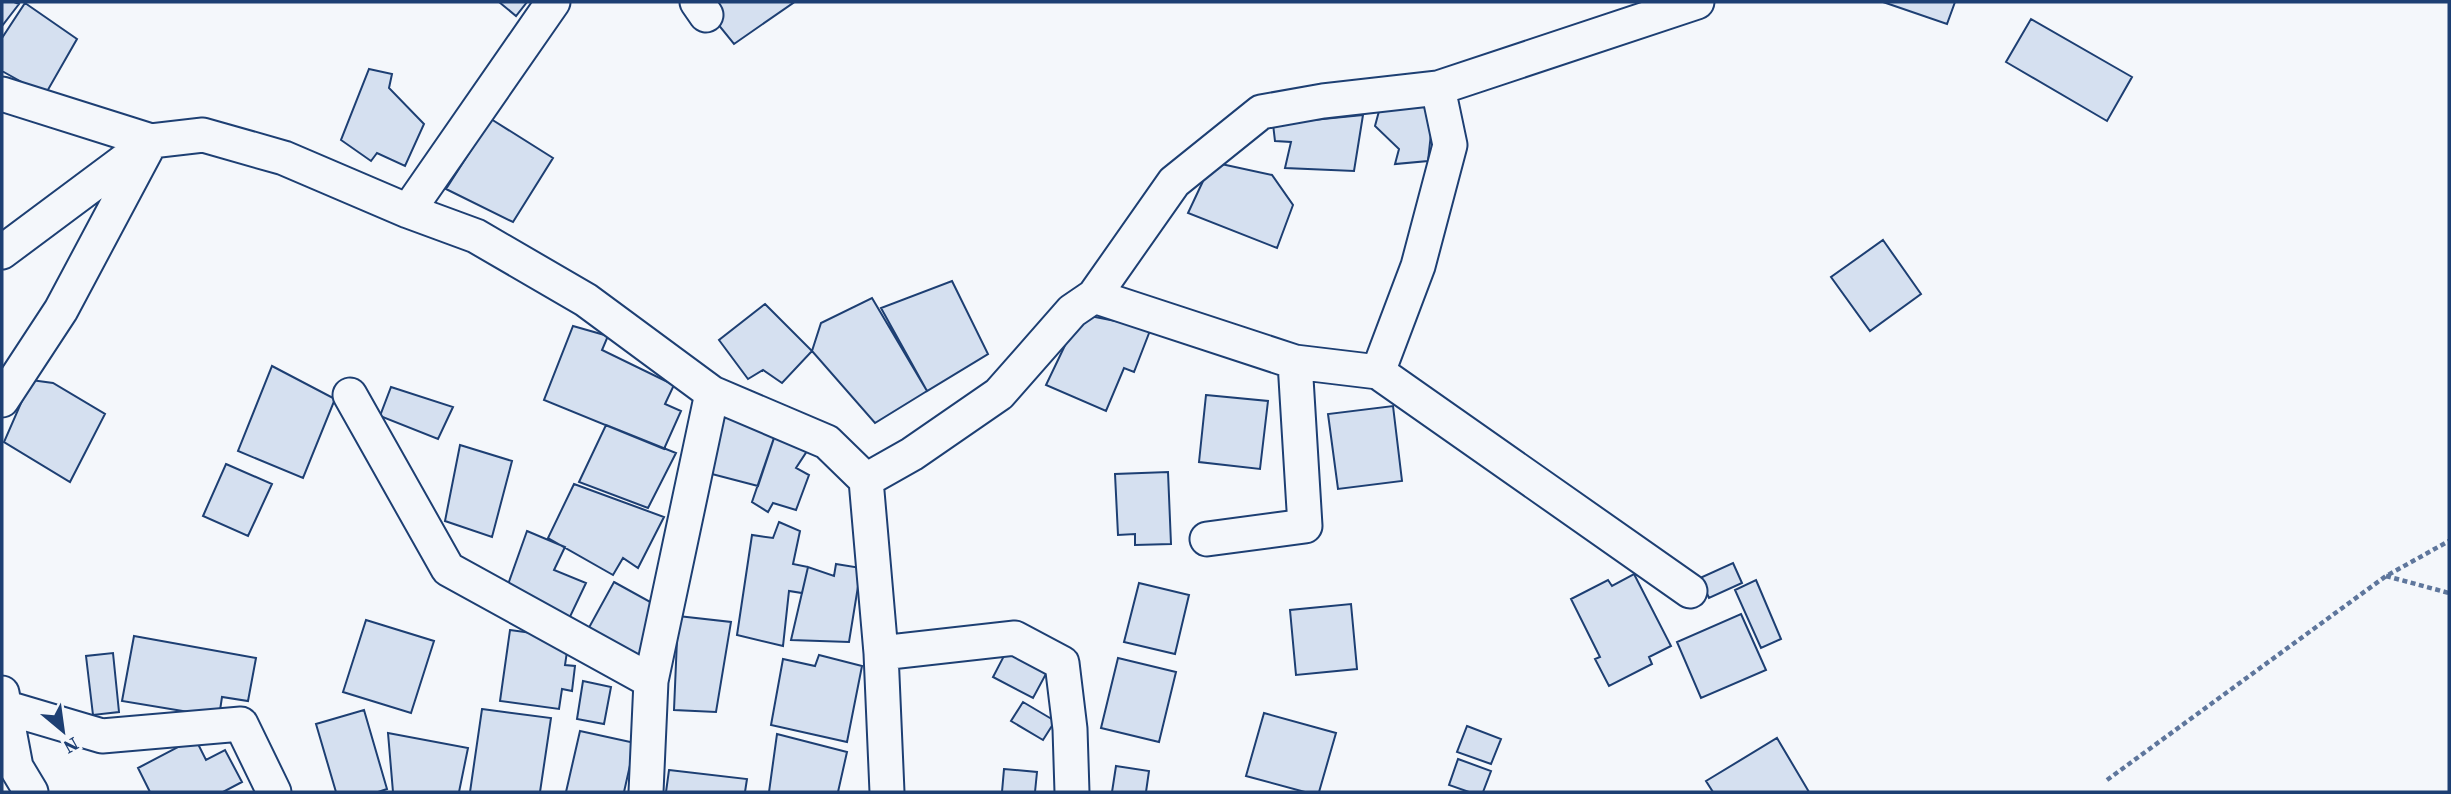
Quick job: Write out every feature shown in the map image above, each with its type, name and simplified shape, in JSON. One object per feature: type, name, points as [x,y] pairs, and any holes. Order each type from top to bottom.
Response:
[{"type":"street","points":[[408,211],[553,2]]},
{"type":"street","points":[[866,480],[912,454],[999,394],[1072,311],[1094,296],[1174,182],[1261,112],[1323,101],[1438,88],[1698,2]]},
{"type":"street","points":[[1378,372],[1418,266],[1450,145],[1438,88]]},
{"type":"street","points":[[2,94],[150,141],[204,135],[284,158],[408,211],[476,236],[586,300],[712,393],[827,442],[866,480],[881,653],[887,792]]},
{"type":"street","points":[[2,252],[150,141]]},
{"type":"street","points":[[2,400],[61,310],[150,141]]},
{"type":"street","points":[[1094,296],[1295,362],[1378,372],[1690,591]]},
{"type":"street","points":[[1207,539],[1305,526],[1295,362]]},
{"type":"street","points":[[646,792],[651,681],[712,393]]},
{"type":"street","points":[[351,396],[448,569],[651,681]]},
{"type":"street","points":[[881,653],[1015,638],[1062,663],[1070,729],[1072,792]]},
{"type":"street","points":[[3,700],[16,767],[31,792]]},
{"type":"street","points":[[3,700],[102,736],[241,724],[274,792]]},
{"type":"path","points":[[2107,780],[2386,576],[2449,541]]},
{"type":"path","points":[[2386,576],[2449,593]]},
{"type":"building","points":[[2,2],[19,4],[2,26]]},
{"type":"building","points":[[499,2],[527,2],[516,16]]},
{"type":"building","points":[[700,2],[792,2],[793,3],[734,44]]},
{"type":"building","points":[[1883,2],[1955,2],[1947,24]]},
{"type":"building","points":[[25,3],[77,39],[45,95],[2,71],[2,38]]},
{"type":"building","points":[[2031,19],[2132,77],[2107,121],[2006,62]]},
{"type":"building","points":[[369,69],[392,74],[389,88],[424,124],[405,166],[377,153],[371,161],[341,140]]},
{"type":"building","points":[[1382,100],[1434,106],[1428,161],[1395,164],[1399,149],[1375,126]]},
{"type":"building","points":[[1363,115],[1354,171],[1285,168],[1291,142],[1275,141],[1273,124]]},
{"type":"building","points":[[491,119],[553,158],[513,222],[446,189]]},
{"type":"building","points":[[1212,162],[1272,175],[1293,205],[1277,248],[1188,213]]},
{"type":"building","points":[[1883,240],[1921,294],[1870,331],[1831,277]]},
{"type":"building","points":[[952,281],[988,354],[927,391],[881,308]]},
{"type":"building","points":[[872,298],[927,391],[875,423],[812,351],[821,323]]},
{"type":"building","points":[[765,304],[812,351],[782,383],[763,370],[748,379],[719,340]]},
{"type":"building","points":[[1080,314],[1151,328],[1134,372],[1124,368],[1106,411],[1046,385]]},
{"type":"building","points":[[573,326],[608,336],[602,350],[674,385],[665,404],[681,411],[664,449],[544,400]]},
{"type":"building","points":[[272,366],[335,399],[303,478],[238,451]]},
{"type":"building","points":[[31,380],[53,383],[105,414],[70,482],[4,442]]},
{"type":"building","points":[[391,387],[453,407],[438,439],[380,416]]},
{"type":"building","points":[[1206,395],[1268,401],[1260,469],[1199,462]]},
{"type":"building","points":[[717,401],[777,429],[758,486],[708,473]]},
{"type":"building","points":[[1393,406],[1402,481],[1338,489],[1328,414]]},
{"type":"building","points":[[606,425],[676,453],[648,508],[579,482]]},
{"type":"building","points":[[777,429],[809,448],[796,468],[809,475],[796,510],[773,503],[768,512],[752,502]]},
{"type":"building","points":[[460,445],[512,461],[492,537],[445,521]]},
{"type":"building","points":[[226,464],[272,484],[248,536],[203,516]]},
{"type":"building","points":[[1168,472],[1171,544],[1135,545],[1135,534],[1118,535],[1115,474]]},
{"type":"building","points":[[574,484],[664,517],[638,568],[623,558],[613,575],[548,538]]},
{"type":"building","points":[[779,522],[800,531],[793,564],[808,567],[802,593],[789,591],[783,646],[737,635],[752,535],[773,538]]},
{"type":"building","points":[[527,531],[565,547],[554,570],[586,583],[567,623],[505,593]]},
{"type":"building","points":[[1733,563],[1742,583],[1709,598],[1700,578]]},
{"type":"building","points":[[836,564],[861,568],[849,642],[791,640],[808,567],[834,576]]},
{"type":"building","points":[[1634,574],[1671,646],[1649,657],[1652,664],[1609,686],[1595,659],[1600,657],[1571,599],[1608,580],[1612,586]]},
{"type":"building","points":[[1756,580],[1781,639],[1761,648],[1735,590]]},
{"type":"building","points":[[614,582],[654,604],[644,661],[586,633]]},
{"type":"building","points":[[1139,583],[1189,595],[1175,654],[1124,642]]},
{"type":"building","points":[[1351,604],[1357,669],[1296,675],[1290,610]]},
{"type":"building","points":[[1741,614],[1766,670],[1701,698],[1677,642]]},
{"type":"building","points":[[678,616],[731,622],[716,712],[674,710]]},
{"type":"building","points":[[366,620],[434,641],[411,713],[343,692]]},
{"type":"building","points":[[510,630],[569,638],[565,665],[575,666],[572,691],[562,689],[559,709],[500,701]]},
{"type":"building","points":[[134,636],[256,658],[248,701],[222,697],[219,717],[122,701]]},
{"type":"building","points":[[1007,650],[1047,672],[1033,698],[993,677]]},
{"type":"building","points":[[113,653],[119,712],[93,715],[86,656]]},
{"type":"building","points":[[819,655],[862,666],[847,742],[771,725],[783,659],[815,666]]},
{"type":"building","points":[[1118,658],[1176,672],[1159,742],[1101,728]]},
{"type":"building","points":[[583,681],[611,687],[604,724],[577,719]]},
{"type":"building","points":[[1023,702],[1055,721],[1043,740],[1011,721]]},
{"type":"building","points":[[482,709],[551,718],[540,792],[470,792]]},
{"type":"building","points":[[364,710],[387,789],[378,792],[336,792],[316,724]]},
{"type":"building","points":[[1264,713],[1336,733],[1319,792],[1305,792],[1246,776]]},
{"type":"building","points":[[1467,726],[1501,739],[1491,764],[1457,752]]},
{"type":"building","points":[[580,731],[635,743],[624,792],[566,792]]},
{"type":"building","points":[[388,733],[468,748],[459,792],[393,792]]},
{"type":"building","points":[[777,734],[847,752],[838,792],[769,792]]},
{"type":"building","points":[[195,738],[206,760],[225,750],[242,782],[223,792],[150,792],[138,768]]},
{"type":"building","points":[[1777,738],[1809,792],[1713,792],[1706,781]]},
{"type":"building","points":[[1458,759],[1491,771],[1483,792],[1469,792],[1449,785]]},
{"type":"building","points":[[1116,766],[1149,771],[1146,792],[1112,792]]},
{"type":"building","points":[[1004,769],[1037,772],[1035,792],[1002,792]]},
{"type":"building","points":[[669,770],[747,779],[745,792],[666,792]]}]
